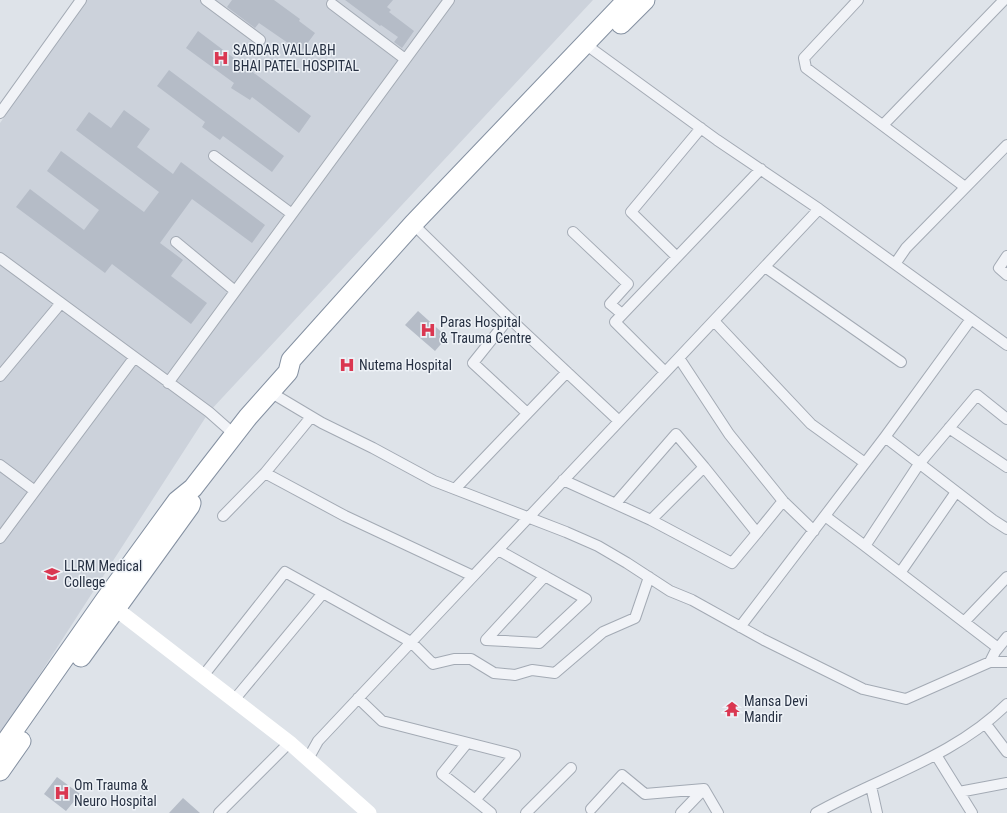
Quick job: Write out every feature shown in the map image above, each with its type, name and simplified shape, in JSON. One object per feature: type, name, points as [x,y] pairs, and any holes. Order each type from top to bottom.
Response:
[{"type":"highway","points":[[590,48],[627,0]]},
{"type":"highway","points":[[0,771],[178,501],[193,488],[248,417],[288,372],[291,360],[590,48],[645,0]]},
{"type":"highway","points":[[0,750],[110,605]]},
{"type":"street","points":[[0,113],[81,0]]},
{"type":"street","points":[[206,0],[260,40]]},
{"type":"street","points":[[168,382],[449,0]]},
{"type":"street","points":[[858,0],[804,58],[806,68],[965,187]]},
{"type":"street","points":[[883,125],[1004,0]]},
{"type":"street","points":[[332,4],[405,59]]},
{"type":"street","points":[[590,48],[701,128],[819,209],[1007,345]]},
{"type":"street","points":[[676,258],[630,212],[701,128]]},
{"type":"street","points":[[895,264],[906,248],[1007,144]]},
{"type":"street","points":[[214,156],[292,214]]},
{"type":"street","points":[[665,372],[614,322],[761,170]]},
{"type":"street","points":[[308,759],[318,741],[819,209]]},
{"type":"street","points":[[418,228],[619,421]]},
{"type":"street","points":[[573,232],[628,284],[610,304],[622,314]]},
{"type":"street","points":[[176,242],[236,291]]},
{"type":"street","points":[[1007,256],[999,268],[1007,275]]},
{"type":"street","points":[[0,258],[209,412],[235,435]]},
{"type":"street","points":[[765,267],[901,362]]},
{"type":"street","points":[[0,376],[61,303]]},
{"type":"street","points":[[510,318],[473,363],[527,413]]},
{"type":"street","points":[[740,627],[885,437],[971,319]]},
{"type":"street","points":[[714,321],[811,424],[865,463]]},
{"type":"street","points":[[0,538],[134,358]]},
{"type":"street","points":[[679,358],[729,434],[783,501],[814,531]]},
{"type":"street","points":[[455,489],[567,372]]},
{"type":"street","points":[[270,392],[311,417],[434,481],[598,546],[670,591],[692,600],[740,627],[864,689],[906,700],[990,662],[1007,662]]},
{"type":"street","points":[[866,546],[919,464],[977,395],[1007,419]]},
{"type":"street","points":[[223,516],[265,472],[311,417]]},
{"type":"street","points":[[949,428],[1007,467]]},
{"type":"street","points":[[616,503],[676,434],[757,533]]},
{"type":"street","points":[[885,437],[1007,529]]},
{"type":"street","points":[[0,465],[35,491]]},
{"type":"street","points":[[651,520],[704,467]]},
{"type":"street","points":[[265,472],[345,516],[473,576]]},
{"type":"street","points":[[564,480],[651,520],[732,563],[783,501]]},
{"type":"street","points":[[900,573],[956,492]]},
{"type":"street","points":[[825,516],[998,648]]},
{"type":"street","points":[[498,550],[545,576],[586,599],[539,643],[486,640],[545,576]]},
{"type":"street","points":[[203,676],[285,572],[411,642],[433,664],[454,658],[471,659],[494,673],[515,675],[532,670],[555,673],[603,632],[635,618],[649,577]]},
{"type":"street","points":[[964,622],[1007,577]]},
{"type":"street","points":[[234,700],[323,593]]},
{"type":"street","points":[[110,605],[289,743],[369,813]]},
{"type":"street","points":[[990,662],[998,648],[1007,637]]},
{"type":"street","points":[[358,698],[382,721],[515,755],[475,800]]},
{"type":"street","points":[[819,812],[936,755],[975,732],[1007,704]]},
{"type":"street","points":[[985,723],[1007,752]]},
{"type":"street","points":[[467,742],[442,774],[490,813]]},
{"type":"street","points":[[219,813],[289,743]]},
{"type":"street","points":[[936,755],[972,813]]},
{"type":"street","points":[[526,813],[570,768]]},
{"type":"street","points":[[591,812],[622,775],[645,794],[704,789]]},
{"type":"street","points":[[959,792],[1007,783]]},
{"type":"street","points":[[870,786],[877,813]]},
{"type":"street","points":[[681,813],[704,789]]},
{"type":"street","points":[[704,789],[718,813]]},
{"type":"shaded area","points":[[86,0],[593,0],[209,412],[0,736],[0,123]]},
{"type":"building","points":[[232,0],[274,0],[300,19],[299,21],[315,33],[301,52],[259,23],[255,28],[227,7]]},
{"type":"building","points":[[345,0],[393,0],[387,7],[391,10],[389,12],[414,31],[402,48],[394,42],[398,37],[381,25],[380,26]]},
{"type":"building","points":[[198,31],[311,116],[299,133],[252,97],[250,100],[231,88],[234,83],[186,48]]},
{"type":"building","points":[[169,70],[284,156],[272,172],[223,136],[220,140],[202,127],[205,122],[157,86]]},
{"type":"building","points":[[124,110],[150,129],[137,147],[173,174],[181,162],[265,225],[252,243],[192,199],[160,243],[183,260],[171,276],[207,303],[191,324],[112,264],[105,273],[16,207],[30,189],[84,230],[99,210],[47,171],[61,151],[144,212],[159,192],[76,130],[89,112],[111,128]]},
{"type":"building","points":[[418,311],[447,337],[435,351],[405,325]]},
{"type":"building","points":[[57,777],[80,794],[66,811],[44,794]]},
{"type":"building","points":[[183,798],[200,813],[169,813]]},
{"type":"place","name":"SARDAR VALLABH BHAI PATEL HOSPITAL","points":[[221,58]]},
{"type":"place","name":"Paras Hospital & Trauma Centre","points":[[428,330]]},
{"type":"place","name":"Nutema Hospital","points":[[347,365]]},
{"type":"place","name":"LLRM Medical College","points":[[52,574]]},
{"type":"place","name":"Mansa Devi Mandir","points":[[732,709]]},
{"type":"place","name":"Om Trauma & Neuro Hospital","points":[[62,793]]}]
